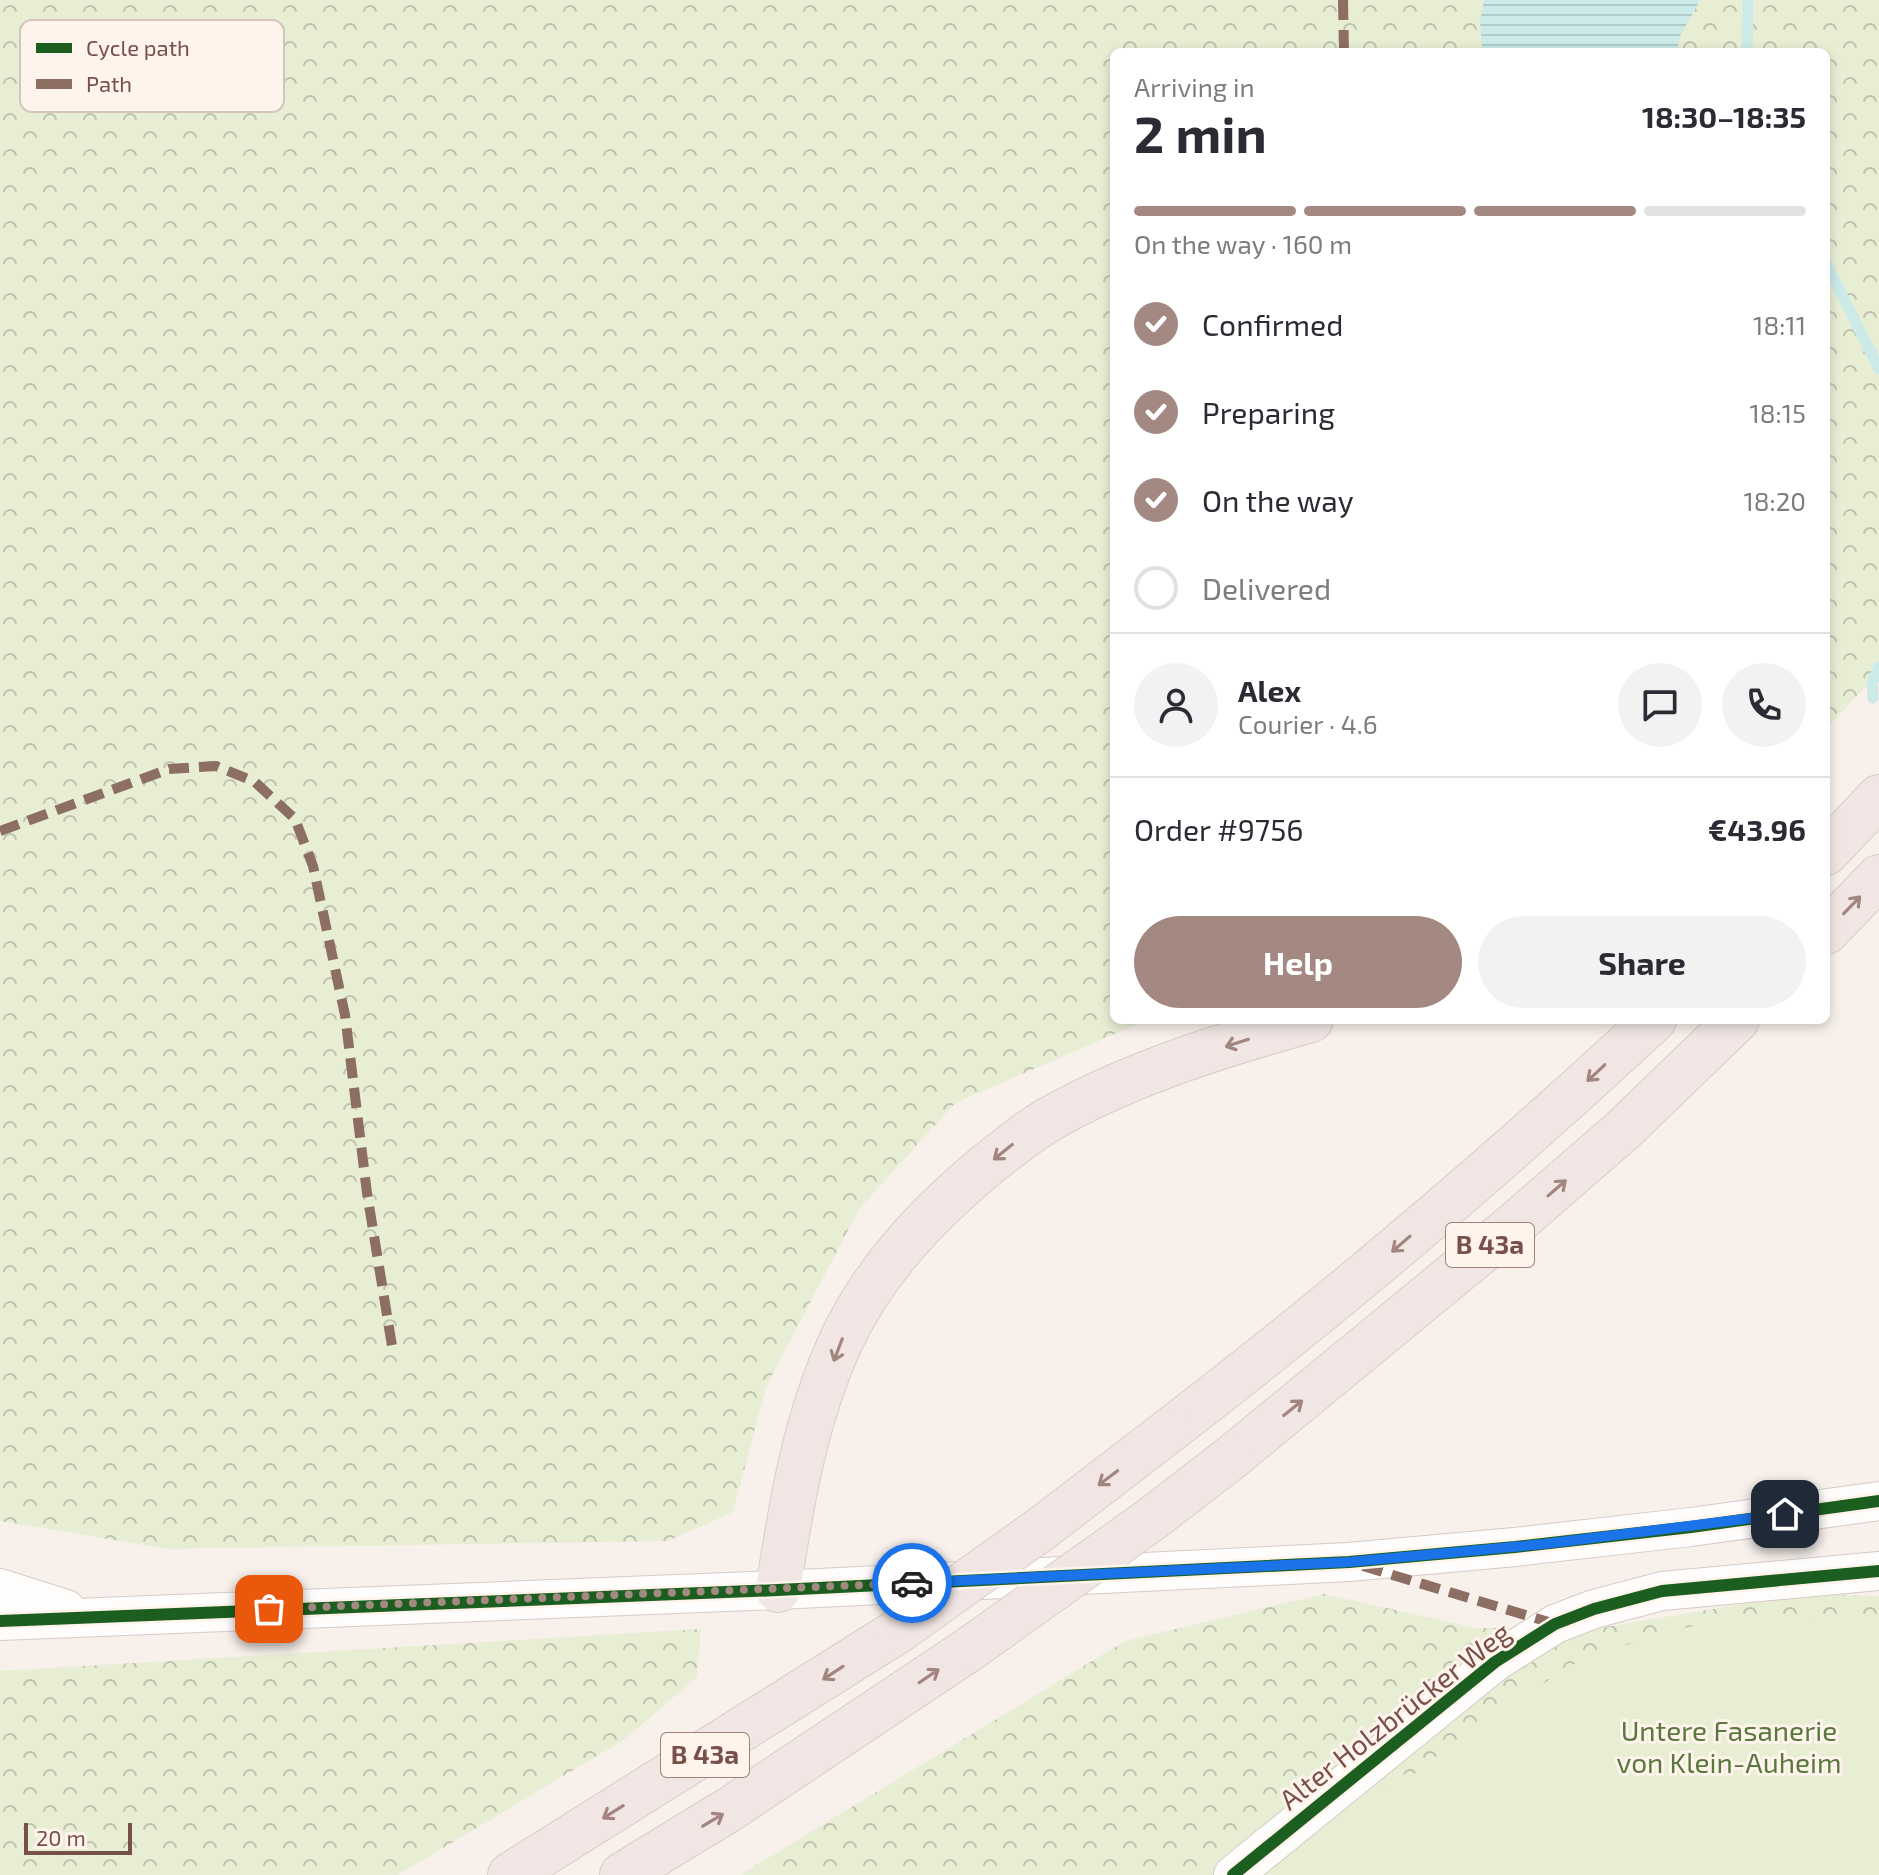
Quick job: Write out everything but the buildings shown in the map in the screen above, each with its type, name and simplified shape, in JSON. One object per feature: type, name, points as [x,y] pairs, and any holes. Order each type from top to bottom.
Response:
[{"type":"highway","points":[[1830,805],[1879,777]]},
{"type":"highway","points":[[1830,849],[1879,797]]},
{"type":"highway","points":[[1830,928],[1879,877]]},
{"type":"highway","points":[[778,1590],[791,1504],[821,1396],[841,1341],[893,1256],[956,1191],[1013,1144],[1054,1116],[1172,1065],[1299,1024]]},
{"type":"highway","name":"B 43a","points":[[510,1875],[898,1631],[1045,1526],[1365,1275],[1567,1101],[1650,1024]]},
{"type":"highway","name":"B 43a","points":[[622,1875],[730,1809],[971,1648],[1153,1518],[1232,1457],[1515,1224],[1623,1130],[1733,1024]]},
{"type":"street","points":[[0,1621],[778,1590],[1349,1562],[1691,1527],[1879,1501]]},
{"type":"street","name":"Alter Holzbrücker Weg","points":[[1233,1875],[1495,1662],[1555,1624],[1594,1609],[1662,1591],[1879,1571]]},
{"type":"street","points":[[0,1588],[92,1617]]},
{"type":"green space","points":[[0,0],[1879,0],[1879,672],[1830,725],[1830,48],[1110,48],[1110,1024],[1138,1024],[955,1103],[859,1209],[766,1387],[733,1512],[668,1541],[167,1549],[0,1521]]},
{"type":"green space","points":[[1324,1594],[1476,1628],[1600,1628],[1803,1594],[1879,1596],[1879,1875],[740,1875],[1125,1641]]},
{"type":"green space","name":"Untere Fasanerie von Klein-Auheim","points":[[1842,1613],[1879,1615],[1879,1875],[1274,1875],[1406,1773],[1409,1778],[1471,1729],[1587,1656],[1713,1620],[1803,1623]]},
{"type":"green space","points":[[701,1629],[697,1677],[625,1739],[398,1875],[0,1875],[0,1671]]},
{"type":"water","points":[[1484,0],[1700,0],[1679,38],[1678,48],[1482,48],[1480,21]]},
{"type":"waterway","points":[[1747,48],[1748,0]]},
{"type":"waterway","points":[[1830,271],[1879,369]]},
{"type":"waterway","points":[[1873,698],[1872,683],[1879,666]]},
{"type":"marked path","points":[[1343,0],[1344,48]]},
{"type":"marked path","points":[[0,831],[169,769],[216,766],[255,782],[295,819],[313,866],[345,1015],[367,1193],[393,1352]]},
{"type":"marked path","points":[[1363,1566],[1555,1624]]},
{"type":"cycle path","points":[[0,1621],[778,1590],[1349,1562],[1691,1527],[1879,1501]]},
{"type":"cycle path","points":[[1233,1875],[1495,1662],[1555,1624],[1594,1609],[1662,1591],[1879,1571]]},
{"type":"way so far","points":[[269,1609],[912,1583]]},
{"type":"route","points":[[912,1583],[1349,1562],[1544,1544],[1785,1514]]}]
